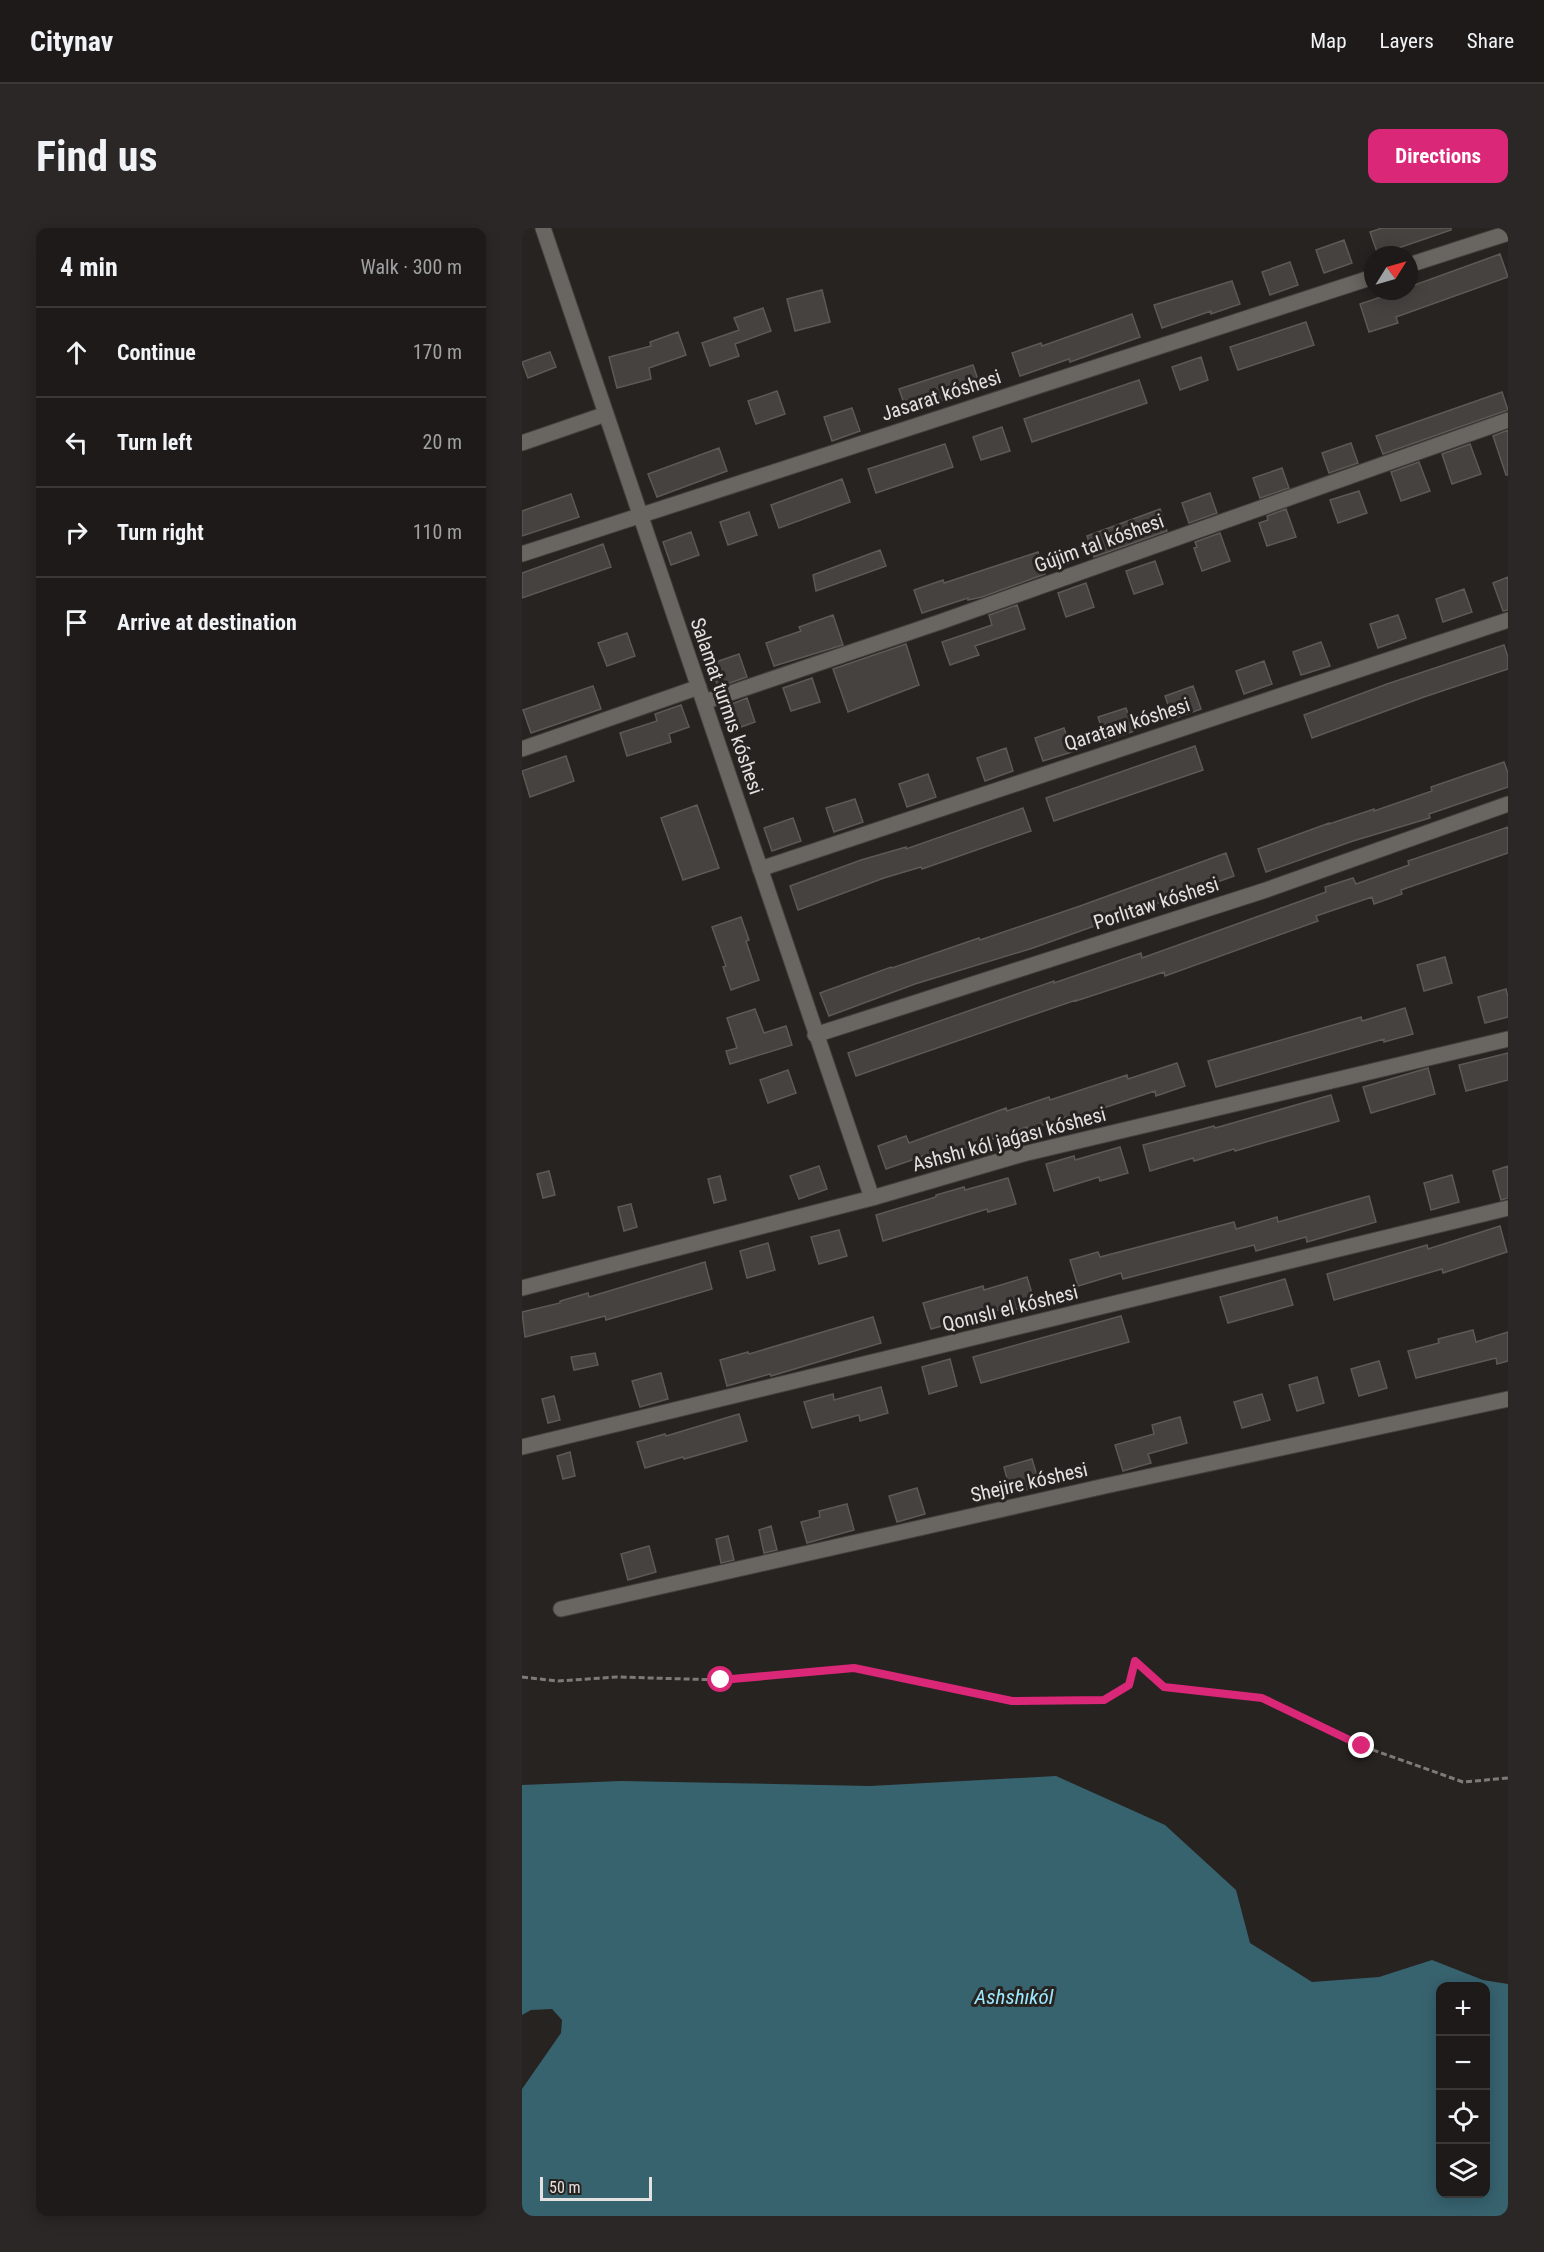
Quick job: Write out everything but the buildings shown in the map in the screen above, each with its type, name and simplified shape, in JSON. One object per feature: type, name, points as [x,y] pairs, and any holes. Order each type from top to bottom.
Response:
[{"type":"street","name":"Salamat turmıs kóshesi","points":[[543,228],[872,1198]]},
{"type":"street","points":[[1418,262],[1508,233]]},
{"type":"street","name":"Jasarat kóshesi","points":[[522,554],[1364,280]]},
{"type":"street","points":[[522,443],[606,414]]},
{"type":"street","name":"Gújim tal kóshesi","points":[[704,702],[940,622],[1508,420]]},
{"type":"street","name":"Qarataw kóshesi","points":[[760,869],[1508,620]]},
{"type":"street","points":[[522,749],[699,687]]},
{"type":"street","name":"Porlıtaw kóshesi","points":[[815,1035],[1266,890],[1508,804]]},
{"type":"street","name":"Ashshı kól jaǵası kóshesi","points":[[522,1288],[872,1198],[1023,1154],[1508,1039]]},
{"type":"street","name":"Qonıslı el kóshesi","points":[[522,1447],[1508,1208]]},
{"type":"street","name":"Shejire kóshesi","points":[[561,1609],[1094,1488],[1508,1399]]},
{"type":"path","points":[[522,1677],[558,1681],[617,1677],[721,1680],[854,1668],[1012,1701],[1104,1700],[1129,1685],[1135,1661],[1164,1687],[1262,1698],[1362,1746],[1462,1782],[1508,1778]]},
{"type":"water","name":"Ashshıkól","points":[[1056,1776],[1165,1825],[1236,1890],[1250,1943],[1312,1982],[1379,1977],[1432,1960],[1483,1980],[1508,1984],[1508,2216],[522,2216],[522,2089],[561,2033],[562,2020],[552,2009],[531,2010],[522,2015],[522,1785],[621,1781],[870,1786]]},
{"type":"route","points":[[721,1680],[854,1668],[1012,1701],[1104,1700],[1129,1685],[1135,1661],[1164,1687],[1262,1698],[1362,1746]]}]
